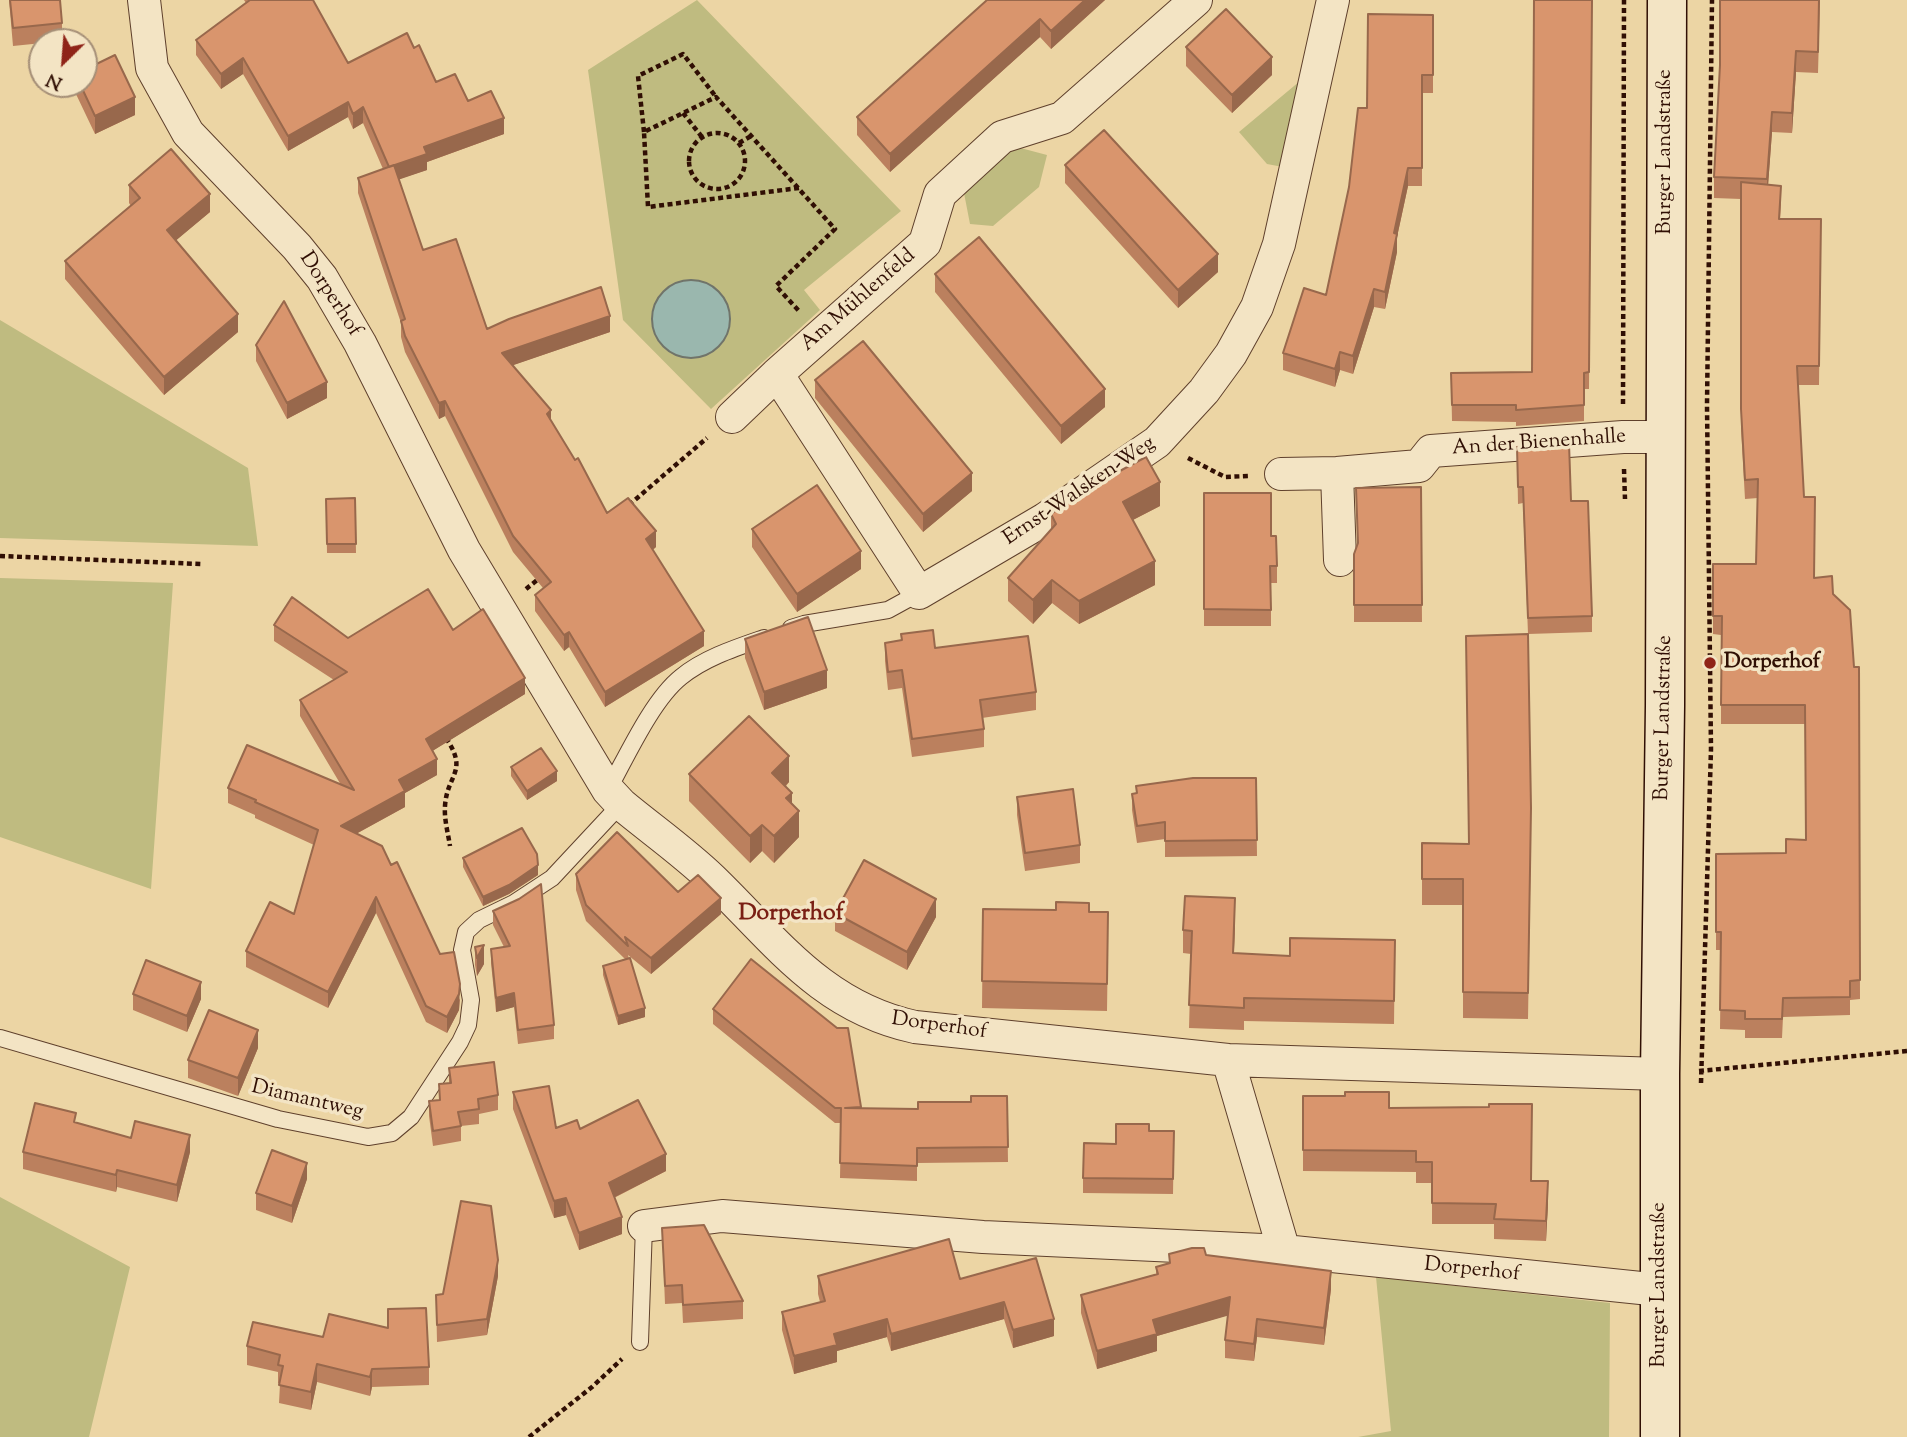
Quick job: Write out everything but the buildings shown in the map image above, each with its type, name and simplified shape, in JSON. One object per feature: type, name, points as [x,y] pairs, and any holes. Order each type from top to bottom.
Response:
[{"type":"main road","name":"Burger Landstraße","points":[[1660,1437],[1667,0]]},
{"type":"street","name":"Dorperhof","points":[[144,0],[152,68],[188,133],[297,247],[322,278],[360,342],[464,550],[615,797],[710,877],[793,961],[841,999],[870,1014],[915,1027],[1228,1060],[1660,1074]]},
{"type":"street","name":"Am Mühlenfeld","points":[[732,417],[925,243],[940,194],[1002,137],[1062,118],[1196,0]]},
{"type":"street","name":"Ernst-Walsken-Weg","points":[[919,593],[1045,519],[1157,442],[1204,391],[1231,354],[1265,288],[1287,213],[1333,0]]},
{"type":"street","points":[[777,374],[919,593]]},
{"type":"street","name":"An der Bienenhalle","points":[[1281,474],[1337,473],[1419,466],[1430,451],[1664,437]]},
{"type":"street","points":[[1337,473],[1339,561]]},
{"type":"street","points":[[1228,1060],[1284,1251]]},
{"type":"street","name":"Dorperhof","points":[[644,1226],[722,1216],[983,1237],[1284,1251],[1660,1290]]},
{"type":"lane","points":[[615,797],[664,695],[680,677],[728,650],[804,624],[888,610],[919,593]]},
{"type":"lane","name":"Diamantweg","points":[[0,1038],[278,1119],[368,1137],[392,1133],[411,1117],[460,1042],[468,1025],[471,1000],[462,950],[466,932],[479,920],[524,897],[552,878],[615,797]]},
{"type":"lane","points":[[640,1342],[644,1226]]},
{"type":"path","points":[[1701,1084],[1711,749],[1707,405],[1712,0]]},
{"type":"path","points":[[799,188],[648,206],[645,132],[638,76],[683,54],[716,97],[799,188],[835,229],[776,286],[821,334]]},
{"type":"path","points":[[645,132],[716,97]]},
{"type":"path","points":[[684,113],[702,138]]},
{"type":"path","points":[[715,132],[724,133],[739,144],[744,152],[744,169],[734,184],[721,189],[707,188],[698,183],[689,166],[692,147],[702,138],[715,132]]},
{"type":"path","points":[[739,144],[751,136]]},
{"type":"path","points":[[721,189],[723,198]]},
{"type":"path","points":[[627,507],[732,417]]},
{"type":"path","points":[[1157,442],[1225,477],[1281,474]]},
{"type":"path","points":[[0,556],[201,564]]},
{"type":"path","points":[[499,611],[542,577]]},
{"type":"path","points":[[439,734],[451,745],[457,764],[444,808],[450,846]]},
{"type":"path","points":[[1660,1074],[1907,1051]]},
{"type":"path","points":[[529,1437],[592,1387],[640,1342]]},
{"type":"shaded area","points":[[697,0],[901,211],[804,290],[820,310],[711,409],[623,320],[588,70]]},
{"type":"shaded area","points":[[1300,81],[1283,167],[1267,164],[1239,132]]},
{"type":"shaded area","points":[[1013,146],[1047,155],[1039,187],[993,226],[970,224],[964,193]]},
{"type":"shaded area","points":[[0,320],[248,468],[258,546],[0,538]]},
{"type":"shaded area","points":[[0,578],[173,583],[151,889],[0,837]]},
{"type":"shaded area","points":[[0,1197],[130,1267],[89,1437],[0,1437]]},
{"type":"shaded area","points":[[1376,1277],[1610,1303],[1609,1437],[1358,1437],[1391,1431]]},
{"type":"water","points":[[691,280],[706,283],[723,297],[730,319],[727,334],[713,351],[691,358],[676,355],[659,341],[652,319],[655,304],[669,287]]},
{"type":"place","name":"Dorperhof","points":[[1710,663]]},
{"type":"district","name":"Dorperhof","points":[[791,915]]}]
